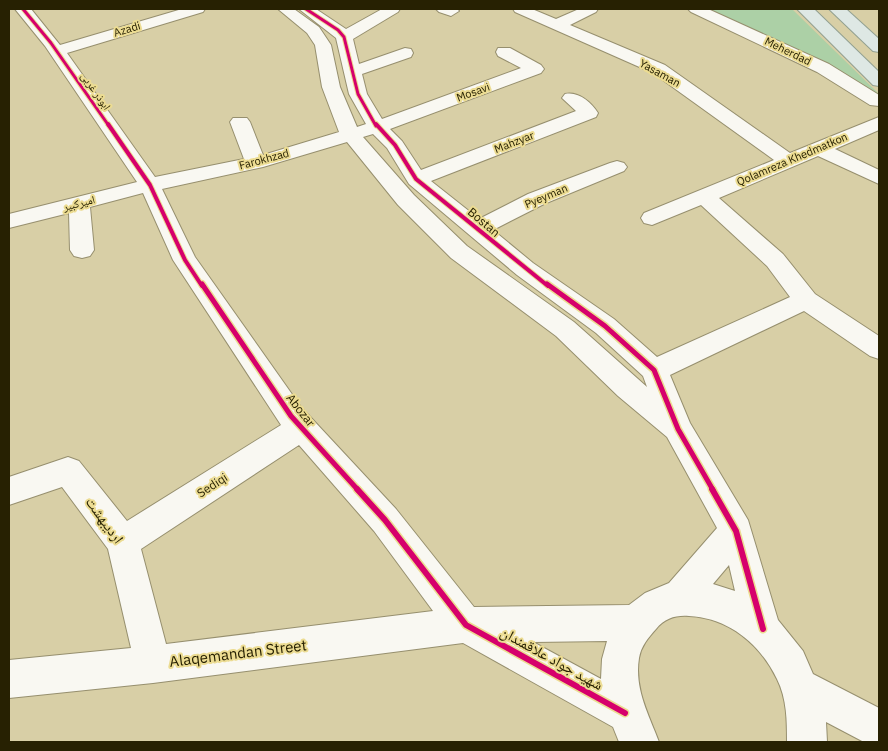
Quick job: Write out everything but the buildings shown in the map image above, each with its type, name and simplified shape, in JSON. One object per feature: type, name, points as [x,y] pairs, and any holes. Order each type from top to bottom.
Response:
[{"type":"main road","points":[[805,9],[878,75]]},
{"type":"main road","points":[[838,9],[879,47]]},
{"type":"street","points":[[9,17],[24,9]]},
{"type":"street","name":"ابوذر غربی","points":[[24,9],[57,51],[150,185]]},
{"type":"street","name":"Azadi","points":[[57,51],[168,13],[198,9]]},
{"type":"street","points":[[284,9],[313,30],[323,45],[330,87],[350,134],[406,200],[459,252],[565,329],[628,388],[678,429],[736,531],[763,629]]},
{"type":"street","points":[[306,9],[338,30],[344,37],[393,9]]},
{"type":"street","name":"Yasaman","points":[[520,9],[658,69],[707,101],[787,160]]},
{"type":"street","points":[[556,25],[591,9]]},
{"type":"street","name":"Meherdad","points":[[696,9],[824,68],[876,101]]},
{"type":"street","name":"Bostan","points":[[344,37],[358,94],[377,127],[395,145],[416,179],[525,269],[605,326],[654,370],[678,429]]},
{"type":"street","name":"Mosavi","points":[[377,127],[535,69],[504,52]]},
{"type":"street","points":[[352,72],[405,53]]},
{"type":"street","name":"Mahzyar","points":[[416,179],[589,113],[570,98]]},
{"type":"street","points":[[240,122],[256,163]]},
{"type":"street","name":"Qolamreza Khedmatkon","points":[[652,218],[879,123]]},
{"type":"street","name":"Farokhzad","points":[[150,185],[256,163],[377,127]]},
{"type":"street","points":[[817,148],[879,178]]},
{"type":"street","name":"Pyeyman","points":[[477,229],[536,199],[617,167]]},
{"type":"street","name":"امیرکبیر","points":[[9,221],[150,185]]},
{"type":"street","name":"Abozar","points":[[150,185],[185,260],[291,416],[385,520],[466,625]]},
{"type":"street","points":[[704,196],[775,260],[806,300],[874,338]]},
{"type":"street","points":[[79,203],[82,250]]},
{"type":"street","points":[[654,370],[806,300]]},
{"type":"street","name":"Sediqi","points":[[124,542],[302,428]]},
{"type":"street","name":"اردیبهشت","points":[[9,491],[68,471],[124,542],[153,664]]},
{"type":"street","points":[[679,598],[736,531]]},
{"type":"street","name":"شهید جواد علاقمندان","points":[[632,727],[619,678],[622,648],[635,623],[654,606],[679,598],[706,599],[735,610],[763,629],[786,655],[802,688],[809,722],[807,742]]},
{"type":"street","name":"شهید جواد علاقمندان","points":[[466,625],[635,623]]},
{"type":"street","name":"شهید جواد علاقمندان","points":[[466,625],[632,727]]},
{"type":"street","name":"Alaqemandan Street","points":[[9,680],[466,625]]},
{"type":"street","points":[[802,688],[879,729]]},
{"type":"green space","points":[[707,9],[792,9],[879,94],[879,97],[817,60]]},
{"type":"cycle path","points":[[23,9],[51,43],[150,185],[185,260],[291,416],[385,520],[466,625],[625,713]]},
{"type":"cycle path","points":[[306,9],[338,30],[344,37],[358,94],[377,127],[395,145],[416,179],[525,269],[605,326],[654,370],[678,429],[736,531],[763,629]]}]
